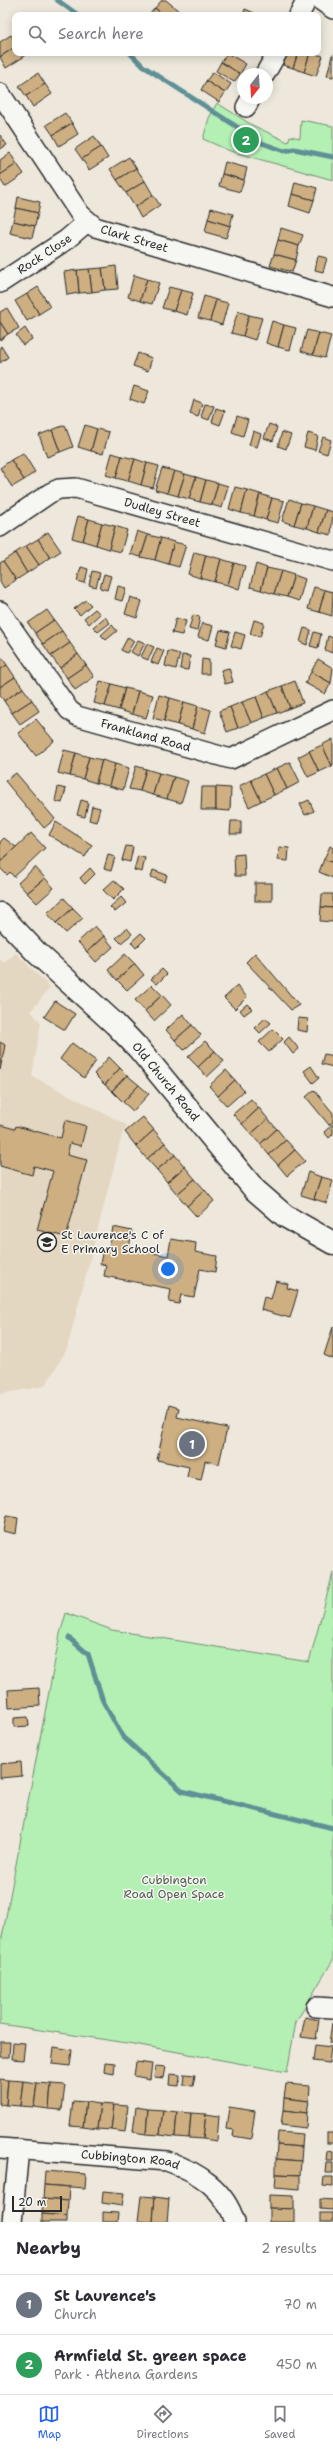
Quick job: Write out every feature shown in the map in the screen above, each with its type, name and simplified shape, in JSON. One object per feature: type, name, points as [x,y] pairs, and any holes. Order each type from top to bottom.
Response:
[{"type":"main road","name":"Old Church Road","points":[[0,914],[36,952],[115,1024],[139,1049],[255,1190],[286,1216],[333,1244]]},
{"type":"street","points":[[300,12],[307,0]]},
{"type":"street","points":[[320,0],[333,10]]},
{"type":"street","points":[[268,68],[275,56]]},
{"type":"street","name":"Clark Street","points":[[0,93],[87,222],[104,232],[333,297]]},
{"type":"street","name":"Rock Close","points":[[0,283],[66,240],[87,222]]},
{"type":"street","name":"Dudley Street","points":[[0,526],[50,492],[59,489],[76,488],[333,561]]},
{"type":"street","name":"Frankland Road","points":[[0,611],[69,710],[77,716],[230,759],[333,710]]},
{"type":"street","points":[[9,2148],[12,2222]]},
{"type":"street","name":"Cubbington Road","points":[[9,2148],[167,2161],[188,2169],[207,2181],[224,2198],[235,2222]]},
{"type":"shaded area","name":"St Laurence's C of E Primary School","points":[[16,953],[50,987],[31,1011],[41,1023],[32,1076],[127,1125],[122,1135],[67,1349],[45,1386],[0,1394],[0,959],[4,963]]},
{"type":"green space","points":[[217,103],[252,125],[288,142],[290,136],[300,138],[301,120],[333,126],[333,180],[230,151],[203,139],[209,118]]},
{"type":"green space","name":"Cubbington Road Open Space","points":[[333,1573],[333,1960],[296,2022],[287,2072],[134,2044],[0,2024],[0,1948],[60,1634],[66,1613],[112,1630],[309,1662]]},
{"type":"building","points":[[162,0],[166,0],[180,12],[160,12],[155,8]]},
{"type":"building","points":[[155,8],[160,12],[152,12]]},
{"type":"building","points":[[245,9],[252,12],[244,12]]},
{"type":"building","points":[[11,35],[12,36],[12,49],[0,57],[0,42]]},
{"type":"building","points":[[12,49],[12,56],[25,56],[6,68],[0,57]]},
{"type":"building","points":[[333,55],[333,77],[327,76]]},
{"type":"building","points":[[225,56],[232,56],[246,64],[244,68],[237,68],[237,72],[221,62]]},
{"type":"building","points":[[286,56],[297,56],[293,68],[283,65]]},
{"type":"building","points":[[297,56],[309,56],[304,72],[293,68]]},
{"type":"building","points":[[309,56],[323,56],[316,76],[304,72]]},
{"type":"building","points":[[221,62],[237,72],[237,78],[234,82],[216,71]]},
{"type":"building","points":[[213,72],[231,84],[225,93],[206,81]]},
{"type":"building","points":[[38,73],[45,84],[26,96],[19,86]]},
{"type":"building","points":[[206,81],[225,93],[219,102],[201,90]]},
{"type":"building","points":[[45,84],[52,94],[33,107],[26,96]]},
{"type":"building","points":[[65,113],[72,123],[53,135],[46,125]]},
{"type":"building","points":[[72,123],[78,134],[59,146],[53,135]]},
{"type":"building","points":[[0,135],[7,145],[0,149]]},
{"type":"building","points":[[94,136],[101,147],[82,159],[75,149]]},
{"type":"building","points":[[101,147],[108,158],[89,170],[82,159]]},
{"type":"building","points":[[10,153],[17,164],[0,175],[0,160]]},
{"type":"building","points":[[129,157],[136,168],[117,180],[110,169]]},
{"type":"building","points":[[225,162],[247,168],[244,180],[222,174]]},
{"type":"building","points":[[17,164],[24,174],[5,187],[0,179],[0,175]]},
{"type":"building","points":[[136,168],[145,181],[126,193],[117,180]]},
{"type":"building","points":[[222,174],[244,180],[240,192],[219,186]]},
{"type":"building","points":[[145,181],[153,195],[135,207],[126,193]]},
{"type":"building","points":[[295,182],[317,188],[314,200],[292,194]]},
{"type":"building","points":[[292,194],[314,200],[310,213],[289,206]]},
{"type":"building","points":[[153,195],[160,205],[141,218],[135,207]]},
{"type":"building","points":[[18,197],[40,202],[38,213],[16,208]]},
{"type":"building","points":[[16,208],[38,213],[35,226],[13,221]]},
{"type":"building","points":[[211,208],[233,214],[230,226],[208,219]]},
{"type":"building","points":[[208,219],[230,226],[226,238],[205,232]]},
{"type":"building","points":[[13,221],[35,226],[32,238],[10,233]]},
{"type":"building","points":[[281,228],[303,235],[299,246],[278,240]]},
{"type":"building","points":[[278,240],[299,246],[296,260],[274,254]]},
{"type":"building","points":[[274,254],[296,260],[292,272],[270,266]]},
{"type":"building","points":[[318,256],[327,258],[323,272],[315,270]]},
{"type":"building","points":[[116,266],[118,289],[105,290],[102,268]]},
{"type":"building","points":[[102,268],[105,290],[92,292],[89,269]]},
{"type":"building","points":[[89,269],[92,292],[79,293],[77,270]]},
{"type":"building","points":[[77,270],[79,293],[67,295],[64,272]]},
{"type":"building","points":[[134,275],[147,279],[140,301],[128,297]]},
{"type":"building","points":[[147,279],[159,283],[152,304],[140,301]]},
{"type":"building","points":[[38,287],[50,307],[39,314],[27,294]]},
{"type":"building","points":[[169,287],[181,290],[174,311],[162,308]]},
{"type":"building","points":[[181,290],[193,293],[187,315],[174,311]]},
{"type":"building","points":[[27,294],[39,314],[27,321],[15,301]]},
{"type":"building","points":[[204,296],[216,300],[210,321],[198,318]]},
{"type":"building","points":[[216,300],[228,303],[222,325],[210,321]]},
{"type":"building","points":[[7,308],[19,328],[8,334],[0,322],[0,312]]},
{"type":"building","points":[[238,311],[249,315],[243,336],[231,333]]},
{"type":"building","points":[[249,315],[262,318],[255,340],[243,336]]},
{"type":"building","points":[[272,321],[284,325],[278,347],[266,343]]},
{"type":"building","points":[[0,322],[8,334],[0,340]]},
{"type":"building","points":[[284,325],[296,328],[290,350],[278,347]]},
{"type":"building","points":[[25,328],[32,339],[23,345],[16,335]]},
{"type":"building","points":[[307,330],[319,333],[313,355],[301,351]]},
{"type":"building","points":[[319,333],[331,336],[325,358],[313,355]]},
{"type":"building","points":[[1,346],[8,357],[0,363],[0,347]]},
{"type":"building","points":[[138,353],[152,358],[148,371],[133,366]]},
{"type":"building","points":[[134,386],[149,391],[144,404],[130,399]]},
{"type":"building","points":[[194,400],[202,403],[198,417],[190,414]]},
{"type":"building","points":[[205,404],[214,406],[209,420],[201,417]]},
{"type":"building","points":[[216,408],[225,411],[220,425],[212,422]]},
{"type":"building","points":[[237,416],[248,420],[243,436],[232,432]]},
{"type":"building","points":[[269,424],[277,427],[273,441],[264,438]]},
{"type":"building","points":[[65,425],[73,447],[60,452],[52,430]]},
{"type":"building","points":[[85,425],[97,429],[91,451],[78,447]]},
{"type":"building","points":[[97,429],[109,432],[103,454],[91,451]]},
{"type":"building","points":[[52,430],[60,452],[47,457],[39,435]]},
{"type":"building","points":[[253,431],[261,434],[257,447],[249,445]]},
{"type":"building","points":[[282,432],[291,435],[286,449],[278,446]]},
{"type":"building","points":[[308,433],[318,436],[315,450],[304,447]]},
{"type":"building","points":[[323,437],[331,440],[327,454],[318,451]]},
{"type":"building","points":[[23,453],[35,472],[24,480],[11,460]]},
{"type":"building","points":[[112,453],[122,456],[116,478],[106,475]]},
{"type":"building","points":[[122,456],[135,459],[128,481],[116,478]]},
{"type":"building","points":[[135,459],[147,463],[141,485],[128,481]]},
{"type":"building","points":[[11,460],[24,480],[12,487],[0,468]]},
{"type":"building","points":[[147,463],[159,466],[153,488],[141,485]]},
{"type":"building","points":[[162,468],[174,471],[167,493],[155,490]]},
{"type":"building","points":[[174,471],[185,474],[178,496],[167,493]]},
{"type":"building","points":[[185,474],[196,477],[189,499],[178,496]]},
{"type":"building","points":[[196,477],[206,480],[200,502],[189,499]]},
{"type":"building","points":[[206,480],[218,483],[212,505],[200,502]]},
{"type":"building","points":[[218,483],[228,486],[222,508],[212,505]]},
{"type":"building","points":[[235,487],[247,490],[241,513],[229,509]]},
{"type":"building","points":[[247,490],[260,494],[254,516],[241,513]]},
{"type":"building","points":[[260,494],[272,498],[266,520],[254,516]]},
{"type":"building","points":[[272,498],[284,501],[278,523],[266,520]]},
{"type":"building","points":[[289,499],[301,503],[294,525],[282,521]]},
{"type":"building","points":[[301,503],[313,506],[307,528],[294,525]]},
{"type":"building","points":[[313,506],[326,510],[319,532],[307,528]]},
{"type":"building","points":[[326,510],[333,512],[331,535],[319,532]]},
{"type":"building","points":[[78,516],[89,519],[83,541],[72,538]]},
{"type":"building","points":[[89,519],[102,523],[96,545],[83,541]]},
{"type":"building","points":[[102,523],[115,526],[109,549],[96,545]]},
{"type":"building","points":[[115,526],[127,530],[121,552],[109,549]]},
{"type":"building","points":[[137,531],[148,535],[141,557],[130,554]]},
{"type":"building","points":[[48,532],[61,551],[50,558],[38,539]]},
{"type":"building","points":[[148,535],[161,538],[155,560],[141,557]]},
{"type":"building","points":[[161,538],[174,542],[168,564],[155,560]]},
{"type":"building","points":[[38,539],[50,558],[39,565],[26,546]]},
{"type":"building","points":[[174,542],[186,545],[179,567],[168,564]]},
{"type":"building","points":[[26,546],[39,565],[27,573],[15,553]]},
{"type":"building","points":[[194,552],[206,555],[200,578],[188,574]]},
{"type":"building","points":[[15,553],[27,573],[16,580],[3,561]]},
{"type":"building","points":[[206,555],[221,559],[215,582],[200,578]]},
{"type":"building","points":[[221,559],[234,563],[228,585],[215,582]]},
{"type":"building","points":[[3,561],[16,580],[4,588],[0,581],[0,563]]},
{"type":"building","points":[[234,563],[245,566],[239,589],[228,585]]},
{"type":"building","points":[[256,564],[267,568],[261,590],[250,587]]},
{"type":"building","points":[[81,567],[88,569],[85,583],[77,581]]},
{"type":"building","points":[[267,568],[281,571],[274,594],[261,590]]},
{"type":"building","points":[[92,571],[100,573],[96,587],[89,585]]},
{"type":"building","points":[[281,571],[294,575],[287,597],[274,594]]},
{"type":"building","points":[[104,574],[111,576],[107,590],[100,588]]},
{"type":"building","points":[[294,575],[305,579],[299,601],[287,597]]},
{"type":"building","points":[[118,586],[126,588],[122,601],[115,599]]},
{"type":"building","points":[[314,587],[325,590],[319,612],[308,609]]},
{"type":"building","points":[[325,590],[333,592],[332,616],[319,612]]},
{"type":"building","points":[[130,597],[142,601],[137,618],[125,614]]},
{"type":"building","points":[[86,600],[91,605],[80,615],[74,609]]},
{"type":"building","points":[[95,609],[100,614],[89,624],[84,618]]},
{"type":"building","points":[[47,610],[54,620],[35,633],[28,623]]},
{"type":"building","points":[[193,615],[200,617],[197,631],[189,629]]},
{"type":"building","points":[[105,617],[110,623],[98,632],[93,627]]},
{"type":"building","points":[[176,618],[186,621],[182,635],[172,633]]},
{"type":"building","points":[[54,620],[62,631],[43,644],[35,633]]},
{"type":"building","points":[[254,620],[264,623],[260,637],[250,634]]},
{"type":"building","points":[[202,623],[213,626],[209,640],[198,637]]},
{"type":"building","points":[[112,625],[117,631],[106,640],[101,635]]},
{"type":"building","points":[[304,628],[311,630],[307,645],[300,642]]},
{"type":"building","points":[[220,630],[230,632],[226,647],[216,644]]},
{"type":"building","points":[[62,631],[70,643],[51,656],[43,644]]},
{"type":"building","points":[[235,632],[245,635],[241,649],[231,646]]},
{"type":"building","points":[[314,632],[321,634],[318,648],[310,646]]},
{"type":"building","points":[[328,636],[333,638],[332,653],[325,650]]},
{"type":"building","points":[[128,637],[134,641],[127,653],[121,650]]},
{"type":"building","points":[[138,640],[145,643],[138,656],[131,652]]},
{"type":"building","points":[[70,643],[78,654],[60,668],[51,656]]},
{"type":"building","points":[[147,644],[154,647],[148,660],[141,657]]},
{"type":"building","points":[[157,648],[164,651],[158,665],[151,662]]},
{"type":"building","points":[[168,651],[180,654],[176,669],[165,666]]},
{"type":"building","points":[[78,654],[86,665],[67,678],[60,668]]},
{"type":"building","points":[[0,655],[7,665],[0,670]]},
{"type":"building","points":[[182,655],[190,656],[188,670],[180,669]]},
{"type":"building","points":[[202,659],[209,660],[209,674],[201,674]]},
{"type":"building","points":[[318,659],[333,668],[331,683],[311,672]]},
{"type":"building","points":[[7,665],[15,677],[0,687],[0,670]]},
{"type":"building","points":[[86,665],[94,677],[75,690],[67,678]]},
{"type":"building","points":[[229,668],[233,682],[225,684],[221,670]]},
{"type":"building","points":[[311,672],[331,683],[325,694],[305,683]]},
{"type":"building","points":[[15,677],[23,688],[4,701],[0,695],[0,687]]},
{"type":"building","points":[[100,681],[112,684],[105,706],[94,703]]},
{"type":"building","points":[[295,681],[303,703],[290,708],[282,686]]},
{"type":"building","points":[[112,684],[125,688],[119,710],[105,706]]},
{"type":"building","points":[[282,686],[290,708],[277,713],[268,691]]},
{"type":"building","points":[[23,688],[32,700],[12,713],[4,701]]},
{"type":"building","points":[[125,688],[138,691],[132,714],[119,710]]},
{"type":"building","points":[[138,691],[153,695],[146,718],[132,714]]},
{"type":"building","points":[[268,691],[277,713],[264,718],[256,697]]},
{"type":"building","points":[[159,695],[170,698],[164,721],[153,718]]},
{"type":"building","points":[[256,697],[264,718],[251,723],[242,702]]},
{"type":"building","points":[[170,698],[184,702],[178,725],[164,721]]},
{"type":"building","points":[[32,700],[39,711],[20,724],[12,713]]},
{"type":"building","points":[[184,702],[198,706],[192,729],[178,725]]},
{"type":"building","points":[[242,702],[251,723],[238,728],[230,707]]},
{"type":"building","points":[[198,706],[211,710],[205,733],[192,729]]},
{"type":"building","points":[[230,707],[238,728],[227,732],[219,711]]},
{"type":"building","points":[[36,719],[54,741],[36,756],[18,733]]},
{"type":"building","points":[[333,739],[333,765],[332,766],[322,745]]},
{"type":"building","points":[[322,745],[332,766],[319,772],[309,751]]},
{"type":"building","points":[[64,750],[76,753],[70,776],[58,773]]},
{"type":"building","points":[[309,751],[319,772],[308,777],[298,757]]},
{"type":"building","points":[[76,753],[89,757],[83,779],[70,776]]},
{"type":"building","points":[[89,757],[102,760],[96,783],[83,779]]},
{"type":"building","points":[[102,760],[115,764],[109,786],[96,783]]},
{"type":"building","points":[[290,762],[300,782],[287,789],[277,768]]},
{"type":"building","points":[[115,764],[129,768],[123,790],[109,786]]},
{"type":"building","points":[[136,766],[146,769],[140,791],[129,789]]},
{"type":"building","points":[[277,768],[287,789],[274,795],[264,774]]},
{"type":"building","points":[[146,769],[159,773],[153,795],[140,791]]},
{"type":"building","points":[[16,773],[55,819],[44,828],[5,781]]},
{"type":"building","points":[[159,773],[174,777],[167,799],[153,795]]},
{"type":"building","points":[[264,774],[274,795],[261,801],[251,780]]},
{"type":"building","points":[[174,777],[188,781],[181,803],[167,799]]},
{"type":"building","points":[[251,780],[261,801],[249,807],[239,786]]},
{"type":"building","points":[[58,787],[66,789],[62,803],[55,801]]},
{"type":"building","points":[[202,787],[216,787],[216,810],[201,810]]},
{"type":"building","points":[[216,787],[231,788],[230,811],[216,810]]},
{"type":"building","points":[[81,800],[88,802],[85,817],[77,815]]},
{"type":"building","points":[[309,800],[314,811],[305,815],[300,804]]},
{"type":"building","points":[[92,806],[100,808],[96,822],[89,820]]},
{"type":"building","points":[[231,821],[241,821],[241,834],[230,834]]},
{"type":"building","points":[[56,822],[92,845],[85,857],[49,835]]},
{"type":"building","points":[[31,833],[45,848],[14,877],[10,872],[7,875],[0,868],[0,862]]},
{"type":"building","points":[[4,838],[16,847],[0,862],[0,842]]},
{"type":"building","points":[[126,846],[133,847],[130,862],[122,860]]},
{"type":"building","points":[[330,846],[333,848],[333,863],[324,859]]},
{"type":"building","points":[[279,847],[289,848],[288,861],[278,860]]},
{"type":"building","points":[[244,854],[245,876],[235,876],[234,855]]},
{"type":"building","points":[[108,855],[115,857],[111,871],[104,869]]},
{"type":"building","points":[[138,856],[145,858],[142,872],[134,870]]},
{"type":"building","points":[[324,859],[333,863],[333,878],[319,872]]},
{"type":"building","points":[[35,867],[45,878],[27,893],[18,883]]},
{"type":"building","points":[[90,868],[95,874],[85,884],[80,878]]},
{"type":"building","points":[[153,870],[167,875],[165,882],[151,877]]},
{"type":"building","points":[[45,878],[54,888],[37,903],[27,893]]},
{"type":"building","points":[[114,880],[124,889],[113,900],[103,890]]},
{"type":"building","points":[[255,883],[272,883],[272,901],[255,901]]},
{"type":"building","points":[[322,894],[333,894],[333,908],[321,907]]},
{"type":"building","points":[[121,897],[126,903],[115,912],[110,907]]},
{"type":"building","points":[[64,898],[73,908],[56,923],[47,913]]},
{"type":"building","points":[[321,907],[333,908],[333,922],[320,921]]},
{"type":"building","points":[[73,908],[83,918],[66,933],[56,923]]},
{"type":"building","points":[[95,926],[104,936],[87,952],[78,942]]},
{"type":"building","points":[[127,928],[132,934],[121,943],[116,938]]},
{"type":"building","points":[[141,933],[146,938],[136,948],[131,942]]},
{"type":"building","points":[[104,936],[113,947],[96,962],[87,952]]},
{"type":"building","points":[[255,953],[299,1005],[291,1010],[246,962]]},
{"type":"building","points":[[125,954],[135,964],[117,980],[108,970]]},
{"type":"building","points":[[135,964],[144,975],[127,990],[117,980]]},
{"type":"building","points":[[162,969],[167,974],[157,984],[151,979]]},
{"type":"building","points":[[152,985],[162,995],[145,1011],[135,1000]]},
{"type":"building","points":[[237,986],[247,997],[235,1009],[224,998]]},
{"type":"building","points":[[162,995],[171,1005],[154,1021],[145,1011]]},
{"type":"building","points":[[55,1001],[75,1014],[65,1030],[44,1017]]},
{"type":"building","points":[[247,1004],[252,1009],[244,1015],[240,1010]]},
{"type":"building","points":[[183,1014],[192,1025],[175,1040],[166,1030]]},
{"type":"building","points":[[265,1018],[271,1023],[260,1033],[255,1028]]},
{"type":"building","points":[[298,1018],[308,1019],[307,1032],[297,1030]]},
{"type":"building","points":[[192,1025],[201,1035],[184,1050],[175,1040]]},
{"type":"building","points":[[273,1029],[283,1039],[269,1052],[259,1042]]},
{"type":"building","points":[[289,1037],[299,1049],[293,1054],[284,1042]]},
{"type":"building","points":[[205,1041],[215,1051],[198,1067],[188,1057]]},
{"type":"building","points":[[0,1042],[5,1045],[0,1070]]},
{"type":"building","points":[[72,1043],[96,1061],[84,1078],[60,1059]]},
{"type":"building","points":[[215,1051],[224,1061],[207,1077],[198,1067]]},
{"type":"building","points":[[324,1054],[333,1056],[333,1067],[321,1064]]},
{"type":"building","points":[[109,1057],[120,1068],[105,1085],[94,1074]]},
{"type":"building","points":[[311,1066],[319,1078],[313,1083],[304,1071]]},
{"type":"building","points":[[120,1068],[127,1075],[112,1091],[105,1085]]},
{"type":"building","points":[[226,1070],[235,1080],[218,1096],[209,1086]]},
{"type":"building","points":[[127,1075],[139,1085],[123,1102],[112,1091]]},
{"type":"building","points":[[235,1080],[244,1091],[227,1106],[218,1096]]},
{"type":"building","points":[[139,1085],[149,1094],[133,1111],[123,1102]]},
{"type":"building","points":[[314,1090],[333,1113],[333,1122],[329,1125],[306,1097]]},
{"type":"building","points":[[251,1099],[259,1108],[242,1124],[233,1114]]},
{"type":"building","points":[[259,1108],[268,1119],[251,1134],[242,1124]]},
{"type":"building","points":[[143,1117],[154,1130],[136,1146],[125,1132]]},
{"type":"building","points":[[268,1119],[277,1129],[260,1144],[251,1134]]},
{"type":"building","points":[[65,1120],[86,1126],[81,1146],[70,1143],[67,1155],[87,1160],[66,1237],[37,1230],[53,1171],[34,1166],[32,1175],[0,1166],[0,1125],[15,1129],[16,1126],[61,1138]]},
{"type":"building","points":[[333,1124],[333,1134],[329,1138],[324,1132]]},
{"type":"building","points":[[277,1129],[286,1140],[269,1155],[260,1144]]},
{"type":"building","points":[[154,1130],[165,1143],[147,1159],[136,1146]]},
{"type":"building","points":[[286,1140],[295,1150],[278,1165],[269,1155]]},
{"type":"building","points":[[165,1143],[175,1155],[157,1170],[147,1159]]},
{"type":"building","points":[[295,1150],[305,1161],[287,1176],[278,1165]]},
{"type":"building","points":[[175,1155],[185,1167],[167,1182],[157,1170]]},
{"type":"building","points":[[185,1167],[195,1179],[177,1194],[167,1182]]},
{"type":"building","points":[[308,1172],[321,1177],[314,1199],[301,1195]]},
{"type":"building","points":[[321,1177],[333,1180],[327,1203],[314,1199]]},
{"type":"building","points":[[195,1179],[205,1190],[187,1206],[177,1194]]},
{"type":"building","points":[[205,1190],[214,1201],[197,1217],[187,1206]]},
{"type":"building","points":[[113,1227],[132,1231],[129,1248],[168,1256],[171,1239],[196,1243],[195,1252],[217,1256],[215,1272],[200,1269],[194,1297],[181,1295],[179,1304],[169,1302],[171,1289],[104,1276],[106,1265],[100,1264],[103,1249],[109,1249]]},
{"type":"building","points":[[276,1281],[288,1284],[287,1288],[298,1291],[290,1318],[261,1310],[264,1297],[271,1299]]},
{"type":"building","points":[[333,1327],[333,1359],[324,1355]]},
{"type":"building","points":[[169,1405],[179,1408],[177,1417],[227,1428],[219,1464],[205,1461],[201,1480],[187,1477],[189,1467],[157,1460]]},
{"type":"building","points":[[6,1516],[18,1518],[16,1534],[3,1531]]},
{"type":"building","points":[[39,1688],[40,1706],[9,1708],[8,1690]]},
{"type":"building","points":[[28,1717],[29,1726],[14,1727],[14,1718]]},
{"type":"building","points":[[21,1762],[22,1776],[0,1778],[0,1764]]},
{"type":"building","points":[[305,2017],[319,2020],[316,2039],[301,2037]]},
{"type":"building","points":[[332,2023],[333,2043],[329,2043]]},
{"type":"building","points":[[0,2042],[10,2042],[9,2057],[0,2057]]},
{"type":"building","points":[[13,2042],[25,2043],[23,2060],[12,2059]]},
{"type":"building","points":[[315,2045],[331,2047],[329,2063],[313,2061]]},
{"type":"building","points":[[54,2047],[72,2050],[70,2066],[52,2064]]},
{"type":"building","points":[[105,2062],[115,2063],[114,2074],[104,2072]]},
{"type":"building","points":[[136,2062],[152,2064],[150,2079],[134,2076]]},
{"type":"building","points":[[155,2066],[166,2067],[164,2078],[154,2077]]},
{"type":"building","points":[[170,2074],[180,2075],[179,2086],[169,2085]]},
{"type":"building","points":[[184,2074],[195,2075],[193,2086],[183,2085]]},
{"type":"building","points":[[0,2079],[8,2080],[6,2105],[0,2104]]},
{"type":"building","points":[[8,2080],[23,2081],[20,2106],[6,2105]]},
{"type":"building","points":[[23,2081],[37,2083],[34,2107],[20,2106]]},
{"type":"building","points":[[37,2083],[51,2084],[49,2109],[34,2107]]},
{"type":"building","points":[[51,2084],[65,2085],[62,2110],[49,2109]]},
{"type":"building","points":[[286,2084],[310,2086],[309,2101],[284,2098]]},
{"type":"building","points":[[284,2098],[309,2101],[307,2113],[283,2110]]},
{"type":"building","points":[[73,2101],[86,2102],[83,2127],[70,2126]]},
{"type":"building","points":[[86,2102],[100,2104],[97,2129],[83,2127]]},
{"type":"building","points":[[100,2104],[114,2105],[111,2130],[97,2129]]},
{"type":"building","points":[[114,2105],[128,2106],[125,2132],[111,2130]]},
{"type":"building","points":[[136,2107],[148,2109],[146,2134],[133,2132]]},
{"type":"building","points":[[229,2107],[255,2111],[251,2139],[233,2136],[234,2130],[226,2129]]},
{"type":"building","points":[[148,2109],[163,2110],[160,2135],[146,2134]]},
{"type":"building","points":[[163,2110],[177,2112],[175,2137],[160,2135]]},
{"type":"building","points":[[283,2110],[307,2113],[306,2128],[281,2125]]},
{"type":"building","points":[[177,2112],[191,2113],[189,2138],[175,2137]]},
{"type":"building","points":[[191,2113],[206,2114],[203,2139],[189,2138]]},
{"type":"building","points":[[206,2114],[219,2116],[217,2141],[203,2139]]},
{"type":"building","points":[[278,2132],[303,2134],[302,2147],[277,2145]]},
{"type":"building","points":[[327,2133],[333,2133],[333,2143],[327,2143]]},
{"type":"building","points":[[277,2145],[302,2147],[301,2161],[276,2159]]},
{"type":"building","points":[[327,2151],[333,2152],[333,2161],[326,2161]]},
{"type":"building","points":[[276,2159],[301,2161],[300,2175],[276,2174]]},
{"type":"building","points":[[326,2163],[333,2163],[333,2173],[325,2173]]},
{"type":"building","points":[[45,2171],[86,2174],[85,2188],[44,2185]]},
{"type":"building","points":[[276,2174],[300,2175],[300,2189],[275,2187]]},
{"type":"building","points":[[324,2177],[333,2177],[333,2187],[323,2186]]},
{"type":"building","points":[[44,2185],[69,2187],[68,2201],[43,2199]]},
{"type":"building","points":[[103,2191],[124,2193],[122,2206],[102,2203]]},
{"type":"building","points":[[269,2195],[294,2196],[294,2209],[269,2208]]},
{"type":"building","points":[[141,2196],[155,2197],[153,2222],[138,2221]]},
{"type":"building","points":[[155,2197],[169,2199],[167,2222],[153,2222]]},
{"type":"building","points":[[43,2199],[68,2201],[67,2216],[42,2214]]},
{"type":"building","points":[[320,2199],[333,2200],[333,2210],[320,2209]]},
{"type":"building","points":[[269,2208],[294,2209],[294,2222],[269,2222]]},
{"type":"building","points":[[103,2212],[118,2213],[117,2222],[103,2222]]},
{"type":"building","points":[[320,2213],[333,2213],[333,2222],[320,2222]]},
{"type":"building","points":[[42,2214],[67,2216],[67,2222],[42,2222]]},
{"type":"waterway","points":[[57,0],[74,12]]},
{"type":"waterway","points":[[133,56],[143,66],[262,143],[284,151],[294,149],[333,157]]},
{"type":"waterway","points":[[69,1638],[88,1654],[103,1701],[123,1737],[182,1791],[333,1828]]},
{"type":"place","name":"Armfield St. green space","points":[[246,140]]},
{"type":"place","name":"St Laurence's C of E Primary School","points":[[47,1242]]},
{"type":"place","name":"St Laurence's","points":[[192,1444]]}]
